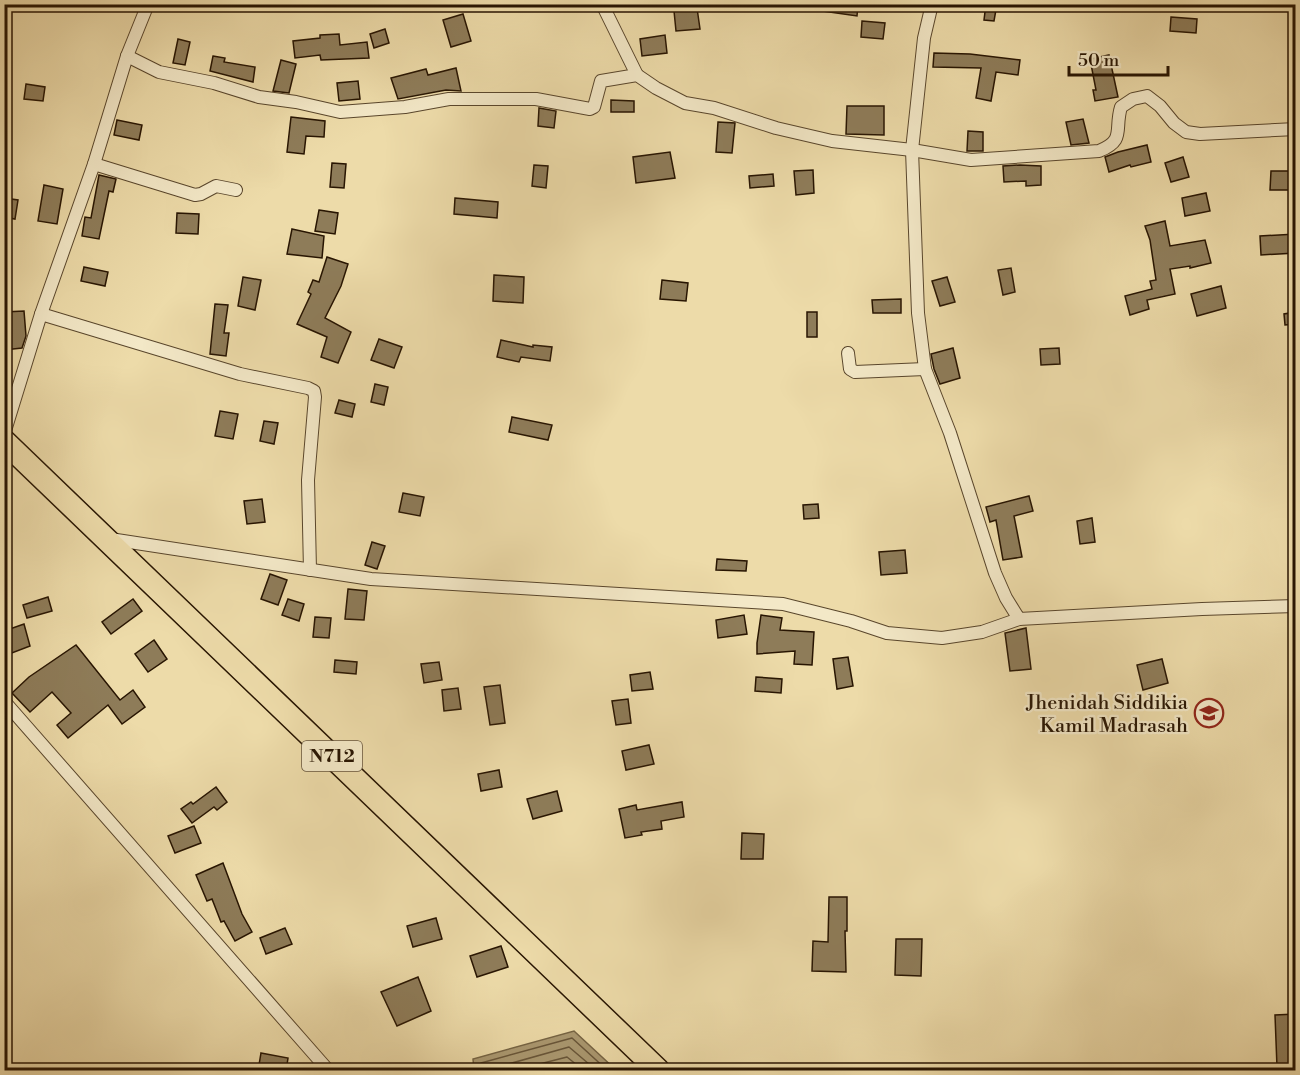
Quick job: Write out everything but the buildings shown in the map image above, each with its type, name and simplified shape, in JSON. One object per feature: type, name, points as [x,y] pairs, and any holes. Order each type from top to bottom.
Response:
[{"type":"highway","name":"N712","points":[[4,441],[658,1071]]},
{"type":"street","points":[[4,434],[41,314],[94,164],[127,56],[148,4]]},
{"type":"street","points":[[602,4],[637,75],[656,88],[686,103],[714,108],[776,128],[832,141],[912,150],[971,160],[1099,151],[1112,145],[1119,134],[1118,119],[1121,107],[1133,99],[1147,96],[1186,132],[1200,134],[1296,129]]},
{"type":"street","points":[[932,4],[924,38],[912,150],[918,313],[925,369],[950,433],[995,573],[1006,598],[1019,619]]},
{"type":"street","points":[[127,56],[159,72],[214,83],[259,97],[296,102],[340,112],[405,107],[449,99],[536,99],[590,109],[596,104],[601,81],[637,75]]},
{"type":"street","points":[[94,164],[195,195],[216,186],[236,190]]},
{"type":"street","points":[[41,314],[240,374],[314,391],[308,480],[310,570]]},
{"type":"street","points":[[848,353],[850,369],[855,372],[925,369]]},
{"type":"street","points":[[106,539],[371,579],[783,604],[851,621],[887,633],[942,638],[982,632],[1019,619],[1296,606]]},
{"type":"street","points":[[4,701],[328,1071]]},
{"type":"water","points":[[574,1031],[616,1070],[474,1070],[473,1059]]},
{"type":"place","name":"Jhenidah Siddikia Kamil Madrasah","points":[[1209,713]]}]
